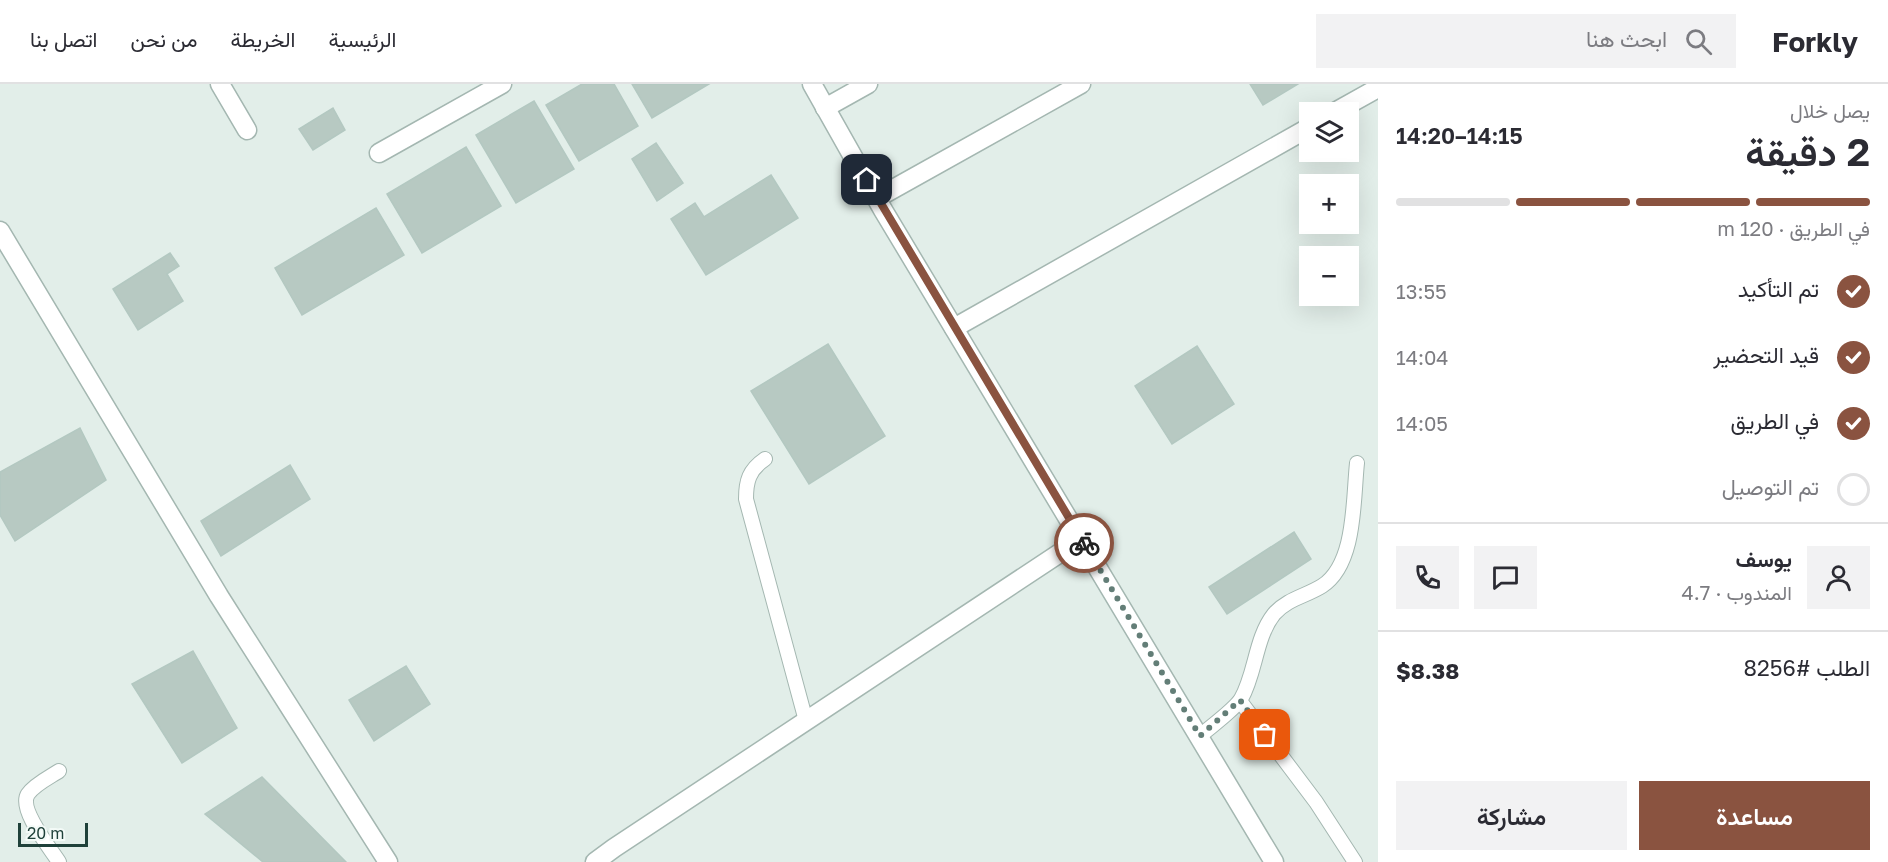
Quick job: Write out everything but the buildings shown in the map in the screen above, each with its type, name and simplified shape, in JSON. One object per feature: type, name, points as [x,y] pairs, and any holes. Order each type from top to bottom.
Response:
[{"type":"street","points":[[220,84],[247,130]]},
{"type":"street","points":[[379,153],[502,84]]},
{"type":"street","points":[[812,84],[954,328],[1274,862]]},
{"type":"street","points":[[825,108],[868,84]]},
{"type":"street","points":[[877,198],[1081,84]]},
{"type":"street","points":[[1353,102],[1378,88]]},
{"type":"street","points":[[954,328],[1299,133]]},
{"type":"street","points":[[0,231],[219,596],[388,862]]},
{"type":"street","points":[[595,862],[623,841],[1081,540]]},
{"type":"lane","points":[[765,459],[751,471],[746,482],[746,499],[806,721]]},
{"type":"lane","points":[[1200,736],[1240,700],[1264,634],[1275,614],[1292,600],[1320,588],[1332,579],[1343,562],[1349,543],[1357,463]]},
{"type":"lane","points":[[1240,700],[1316,802],[1355,862]]},
{"type":"lane","points":[[59,771],[35,787],[27,795],[25,805],[59,862]]},
{"type":"way so far","points":[[1084,543],[1200,736],[1240,700],[1265,735]]},
{"type":"route","points":[[867,180],[1084,543]]}]
